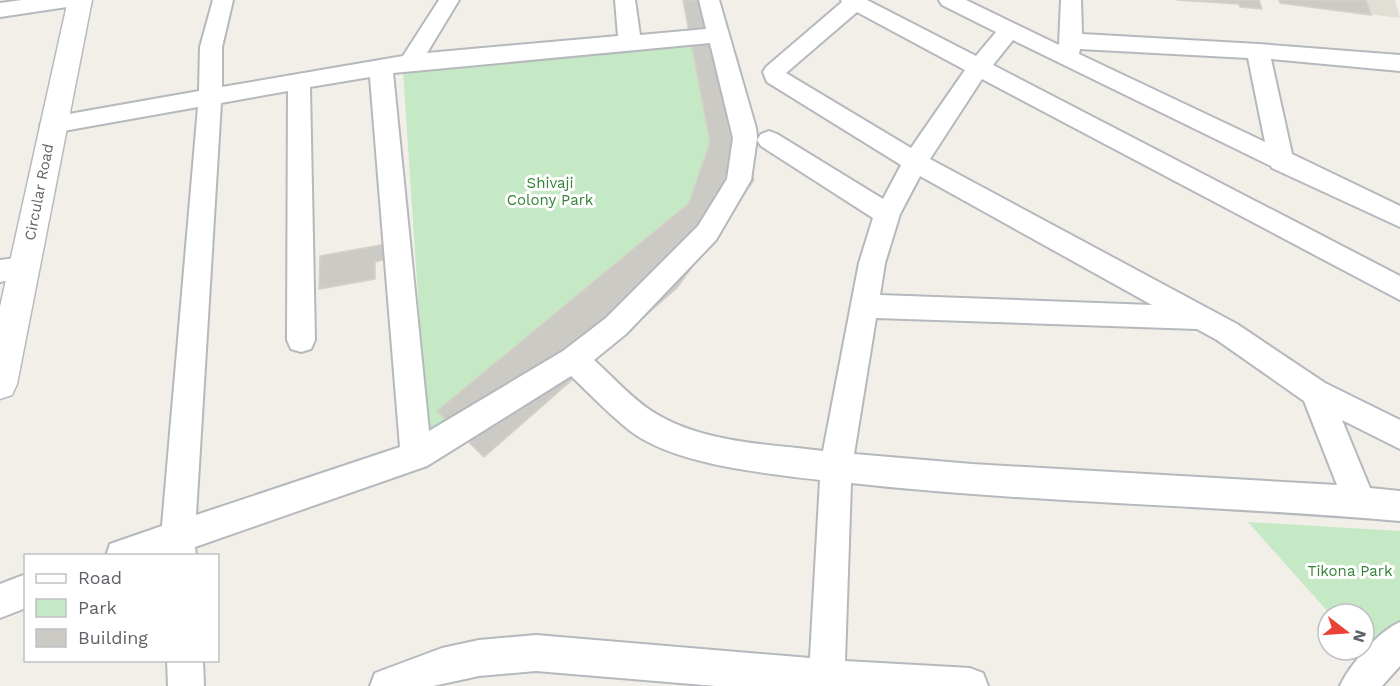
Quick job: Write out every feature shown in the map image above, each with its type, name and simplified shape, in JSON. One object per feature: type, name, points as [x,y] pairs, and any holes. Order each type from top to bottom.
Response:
[{"type":"main road","name":"Circular Road","points":[[0,384],[12,269],[52,126],[80,0]]},
{"type":"street","points":[[0,10],[67,0]]},
{"type":"street","points":[[179,545],[210,98],[211,47],[223,0]]},
{"type":"street","points":[[410,62],[449,0]]},
{"type":"street","points":[[625,0],[630,42]]},
{"type":"street","points":[[128,554],[179,545],[416,456],[573,360],[616,326],[707,232],[739,180],[745,138],[744,128],[709,0]]},
{"type":"street","points":[[949,0],[1010,30],[1069,50],[1281,162],[1400,217]]},
{"type":"street","points":[[1069,50],[1071,0]]},
{"type":"street","points":[[1400,290],[853,1],[773,75],[915,162],[1204,319],[1315,392],[1400,435]]},
{"type":"street","points":[[827,678],[836,467],[872,263],[887,214],[915,162],[978,68],[1010,30]]},
{"type":"street","points":[[52,126],[410,62],[718,35]]},
{"type":"street","points":[[1069,50],[1258,51],[1400,63]]},
{"type":"street","points":[[1258,51],[1281,162]]},
{"type":"street","points":[[381,68],[416,456]]},
{"type":"street","points":[[299,83],[301,340]]},
{"type":"street","points":[[769,140],[887,214]]},
{"type":"street","points":[[864,306],[1204,319]]},
{"type":"street","points":[[573,360],[641,421],[666,434],[739,455],[900,474],[1400,506]]},
{"type":"street","points":[[1315,392],[1360,502]]},
{"type":"street","points":[[0,600],[24,592]]},
{"type":"street","points":[[1358,686],[1400,640]]},
{"type":"street","points":[[388,686],[414,673],[438,676],[499,655],[537,653],[769,679],[827,678],[880,684],[970,686]]},
{"type":"street","points":[[184,662],[186,686]]},
{"type":"shaded area","points":[[1279,0],[1395,0],[1400,18],[1280,3]]},
{"type":"green space","name":"Shivaji Colony Park","points":[[718,35],[739,180],[429,463],[403,70]]},
{"type":"green space","name":"Tikona Park","points":[[1248,522],[1400,531],[1400,627],[1376,652],[1376,602],[1319,602]]},
{"type":"building","points":[[683,0],[714,0],[754,180],[677,288],[484,457],[437,411],[689,203],[710,142]]},
{"type":"building","points":[[1177,0],[1259,0],[1262,9],[1240,7],[1239,4]]},
{"type":"building","points":[[1279,0],[1366,0],[1371,15],[1280,3]]},
{"type":"building","points":[[387,244],[387,259],[375,262],[375,279],[319,289],[320,256]]}]
